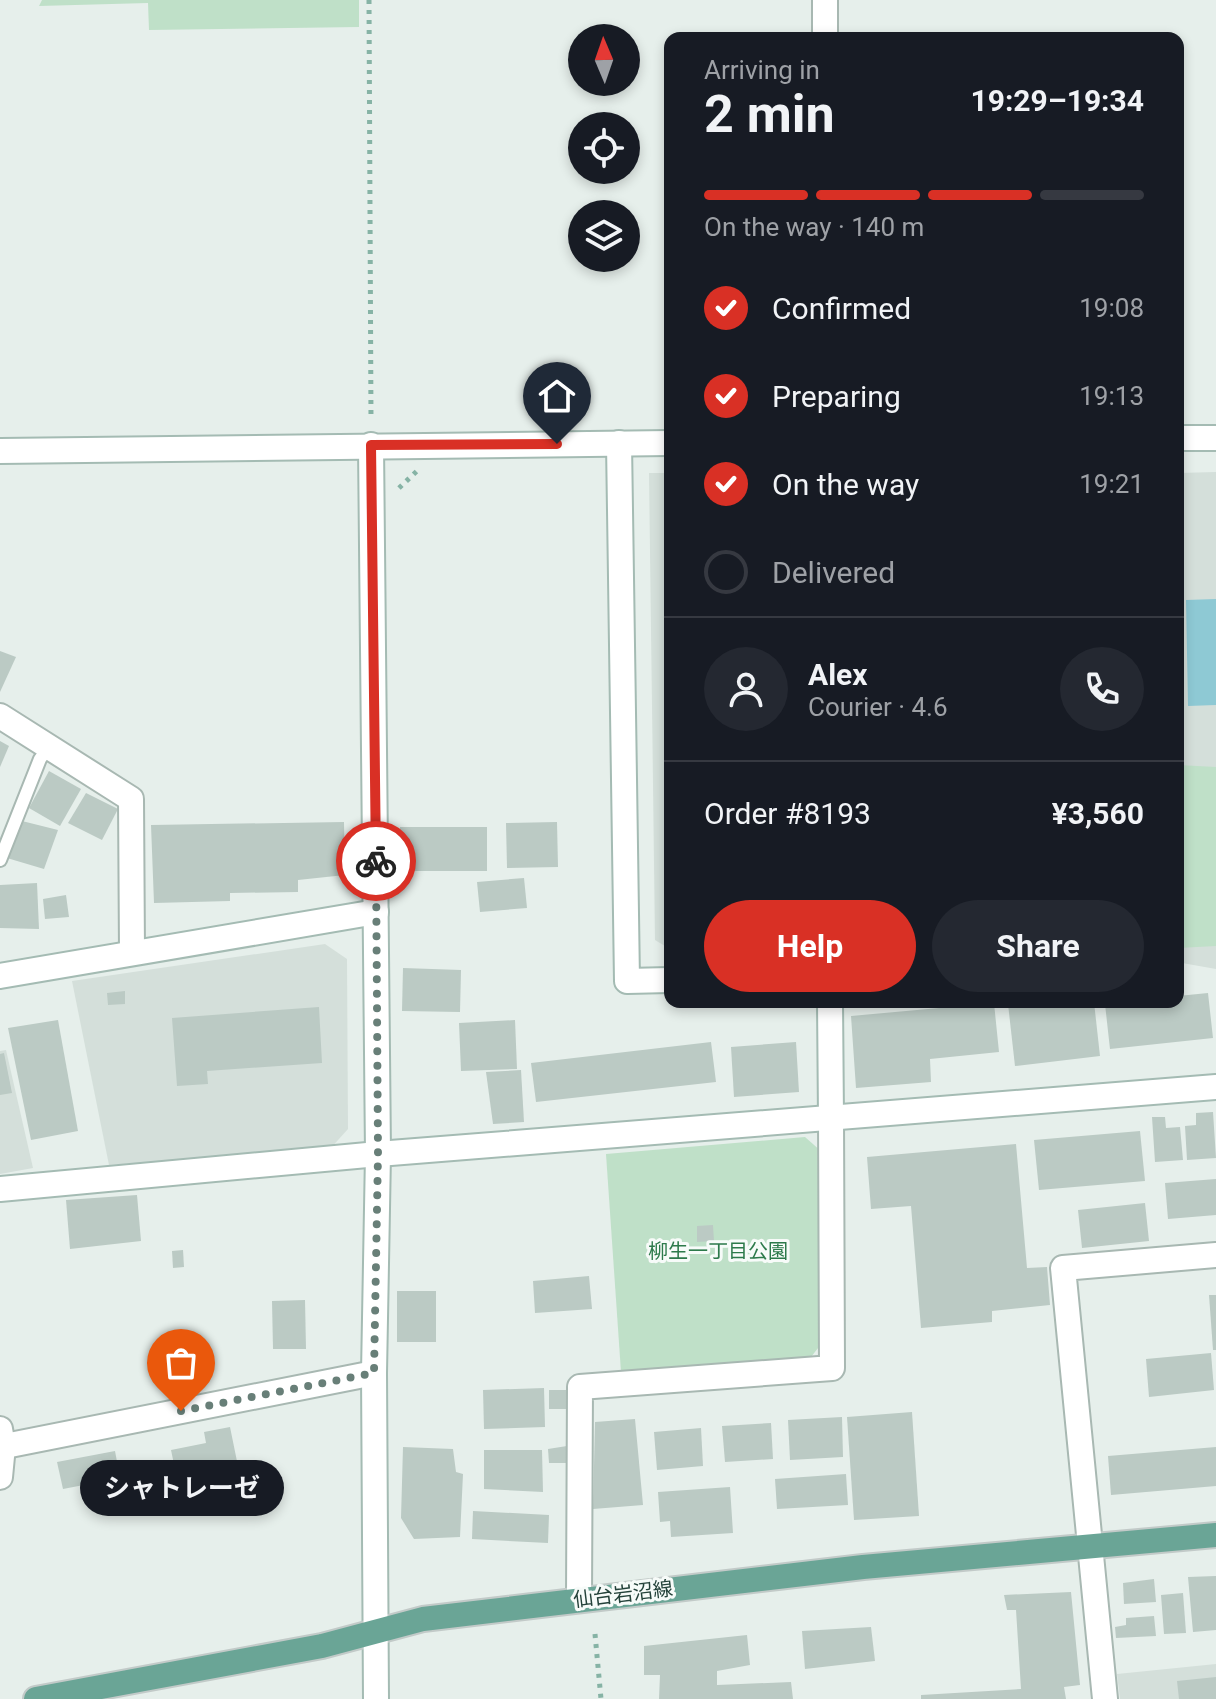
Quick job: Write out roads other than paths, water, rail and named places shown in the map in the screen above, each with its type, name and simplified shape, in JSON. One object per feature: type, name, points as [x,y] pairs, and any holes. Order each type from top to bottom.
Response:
[{"type":"main road","name":"仙台岩沼線","points":[[36,1699],[375,1633],[423,1619],[579,1599],[1091,1545],[1216,1535]]},
{"type":"street","points":[[825,0],[825,32]]},
{"type":"street","points":[[1184,438],[1216,438]]},
{"type":"street","points":[[619,443],[627,981],[664,980]]},
{"type":"street","points":[[0,451],[664,443]]},
{"type":"street","points":[[371,445],[378,1154],[374,1373],[376,1699]]},
{"type":"street","points":[[0,716],[131,799],[132,952]]},
{"type":"street","points":[[0,976],[376,912]]},
{"type":"street","points":[[579,1599],[580,1387],[832,1368],[830,1008]]},
{"type":"street","points":[[0,1189],[378,1154],[1216,1087]]},
{"type":"street","points":[[1105,1699],[1063,1268],[1216,1255]]},
{"type":"street","points":[[0,1477],[1,1441],[374,1373]]},
{"type":"lane","points":[[0,860],[40,759],[49,747]]},
{"type":"water","points":[[1216,599],[1216,705],[1188,706],[1186,600]]},
{"type":"place","name":"シャトレーゼ","points":[[181,1411]]},
{"type":"park label","name":"柳生一丁目公園","points":[[718,1251]]}]
